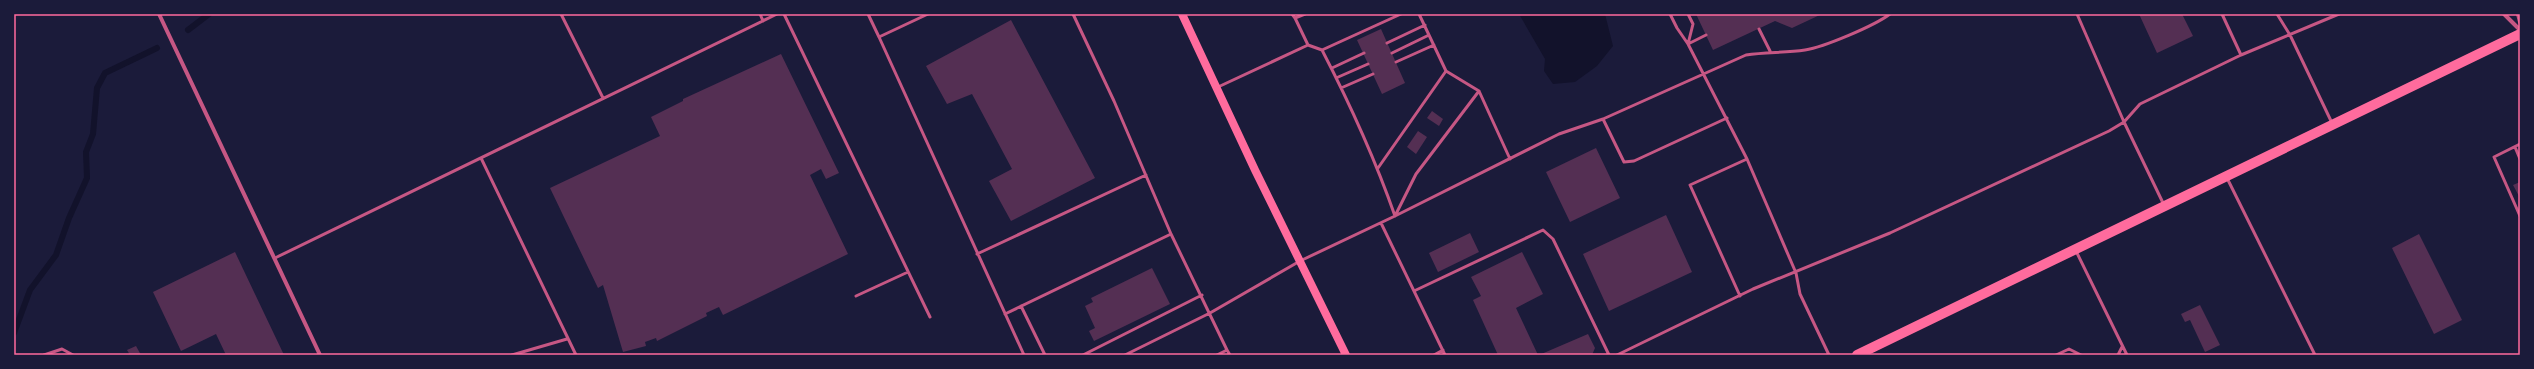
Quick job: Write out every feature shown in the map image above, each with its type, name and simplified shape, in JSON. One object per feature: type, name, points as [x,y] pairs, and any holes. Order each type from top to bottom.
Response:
[{"type":"main road","points":[[1182,14],[1216,88],[1346,355]]},
{"type":"main road","points":[[1857,355],[2520,34]]},
{"type":"street","points":[[159,14],[320,355]]},
{"type":"street","points":[[2504,14],[2520,30]]},
{"type":"street","points":[[2518,14],[2520,22]]},
{"type":"lane","points":[[561,14],[603,98]]},
{"type":"lane","points":[[760,14],[763,21]]},
{"type":"lane","points":[[275,258],[777,14]]},
{"type":"lane","points":[[784,14],[930,317]]},
{"type":"lane","points":[[868,14],[1024,355]]},
{"type":"lane","points":[[879,37],[928,14]]},
{"type":"lane","points":[[1073,14],[1171,234],[1230,355]]},
{"type":"lane","points":[[1292,14],[1308,45],[1322,50],[1332,68],[1378,168],[1395,216]]},
{"type":"lane","points":[[1295,18],[1305,14]]},
{"type":"lane","points":[[1322,50],[1401,14]]},
{"type":"lane","points":[[1419,14],[1446,71],[1478,91],[1510,159]]},
{"type":"lane","points":[[1670,14],[1677,28],[1688,44],[1727,118],[1796,273],[1800,294],[1829,355]]},
{"type":"lane","points":[[1688,14],[1693,24],[1688,44]]},
{"type":"lane","points":[[1125,355],[1210,313],[1300,261],[1381,223],[1559,134],[1603,119],[1746,55],[1770,51],[1806,50],[1856,32],[1890,14]]},
{"type":"lane","points":[[2077,14],[2124,122],[2165,206]]},
{"type":"lane","points":[[2222,14],[2241,55]]},
{"type":"lane","points":[[2277,14],[2290,35],[2333,125]]},
{"type":"lane","points":[[1618,354],[1740,296],[1935,212],[2124,122],[2140,104],[2241,55],[2339,14]]},
{"type":"lane","points":[[1387,43],[1425,25]]},
{"type":"lane","points":[[1759,28],[1770,51]]},
{"type":"lane","points":[[1392,53],[1429,35]]},
{"type":"lane","points":[[1688,44],[1706,35]]},
{"type":"lane","points":[[1216,88],[1308,45]]},
{"type":"lane","points":[[1396,62],[1434,45]]},
{"type":"lane","points":[[1332,68],[1364,53]]},
{"type":"lane","points":[[1336,78],[1368,64]]},
{"type":"lane","points":[[1378,168],[1446,71]]},
{"type":"lane","points":[[1341,88],[1373,74]]},
{"type":"lane","points":[[1395,216],[1416,174],[1478,91]]},
{"type":"lane","points":[[1603,119],[1624,162],[1634,162],[1727,118]]},
{"type":"lane","points":[[2520,144],[2494,157],[2520,216]]},
{"type":"lane","points":[[2515,147],[2520,159]]},
{"type":"lane","points":[[481,158],[576,355]]},
{"type":"lane","points":[[1740,296],[1690,185],[1746,159]]},
{"type":"lane","points":[[977,254],[1146,175]]},
{"type":"lane","points":[[2227,177],[2315,355]]},
{"type":"lane","points":[[1381,223],[1445,355]]},
{"type":"lane","points":[[1414,291],[1543,230],[1554,239],[1609,355]]},
{"type":"lane","points":[[1005,314],[1171,234]]},
{"type":"lane","points":[[2076,250],[2127,355]]},
{"type":"lane","points":[[856,296],[908,272]]},
{"type":"lane","points":[[1083,355],[1202,295]]},
{"type":"lane","points":[[1021,306],[1045,355]]},
{"type":"lane","points":[[512,355],[567,339]]},
{"type":"lane","points":[[2118,355],[2122,347]]},
{"type":"lane","points":[[44,355],[62,348],[73,355]]},
{"type":"lane","points":[[2056,355],[2069,349],[2081,355]]},
{"type":"lane","points":[[1217,355],[1228,350]]},
{"type":"lane","points":[[1434,355],[1443,350]]},
{"type":"shaded area","points":[[1519,14],[1605,14],[1613,46],[1597,66],[1575,82],[1553,84],[1544,71],[1545,59]]},
{"type":"building","points":[[1696,14],[1822,14],[1792,28],[1775,21],[1713,50]]},
{"type":"building","points":[[2139,14],[2182,14],[2193,36],[2157,53]]},
{"type":"building","points":[[1011,20],[1095,178],[1011,221],[989,181],[1012,169],[972,94],[947,104],[926,66]]},
{"type":"building","points":[[1381,29],[1405,83],[1382,94],[1357,40]]},
{"type":"building","points":[[781,54],[839,173],[826,179],[821,169],[810,175],[848,254],[723,315],[719,307],[706,313],[707,316],[657,341],[656,338],[645,342],[646,346],[623,352],[603,285],[598,288],[550,188],[660,136],[651,117],[683,101],[683,99]]},
{"type":"building","points":[[1432,111],[1443,119],[1439,126],[1427,118]]},
{"type":"building","points":[[1418,131],[1427,137],[1416,154],[1407,147]]},
{"type":"building","points":[[1596,148],[1620,198],[1570,222],[1546,172]]},
{"type":"building","points":[[2520,182],[2520,198],[2513,185]]},
{"type":"building","points":[[1666,215],[1692,272],[1609,311],[1583,254]]},
{"type":"building","points":[[1470,233],[1479,252],[1438,272],[1429,253]]},
{"type":"building","points":[[2419,234],[2462,320],[2434,334],[2392,248]]},
{"type":"building","points":[[235,252],[284,355],[226,355],[216,334],[181,351],[153,292]]},
{"type":"building","points":[[1522,252],[1543,294],[1516,308],[1538,355],[1498,355],[1473,300],[1481,296],[1471,277]]},
{"type":"building","points":[[1152,268],[1170,304],[1094,341],[1089,331],[1095,328],[1085,306],[1093,302],[1091,298]]},
{"type":"building","points":[[2200,305],[2220,345],[2205,352],[2190,320],[2185,322],[2181,314]]},
{"type":"building","points":[[1588,334],[1595,348],[1592,355],[1539,355]]},
{"type":"building","points":[[136,346],[141,355],[130,355],[127,350]]},
{"type":"waterway","points":[[188,30],[209,14]]},
{"type":"waterway","points":[[14,333],[30,290],[56,255],[69,218],[87,178],[86,152],[93,134],[97,88],[105,73],[157,48]]}]
